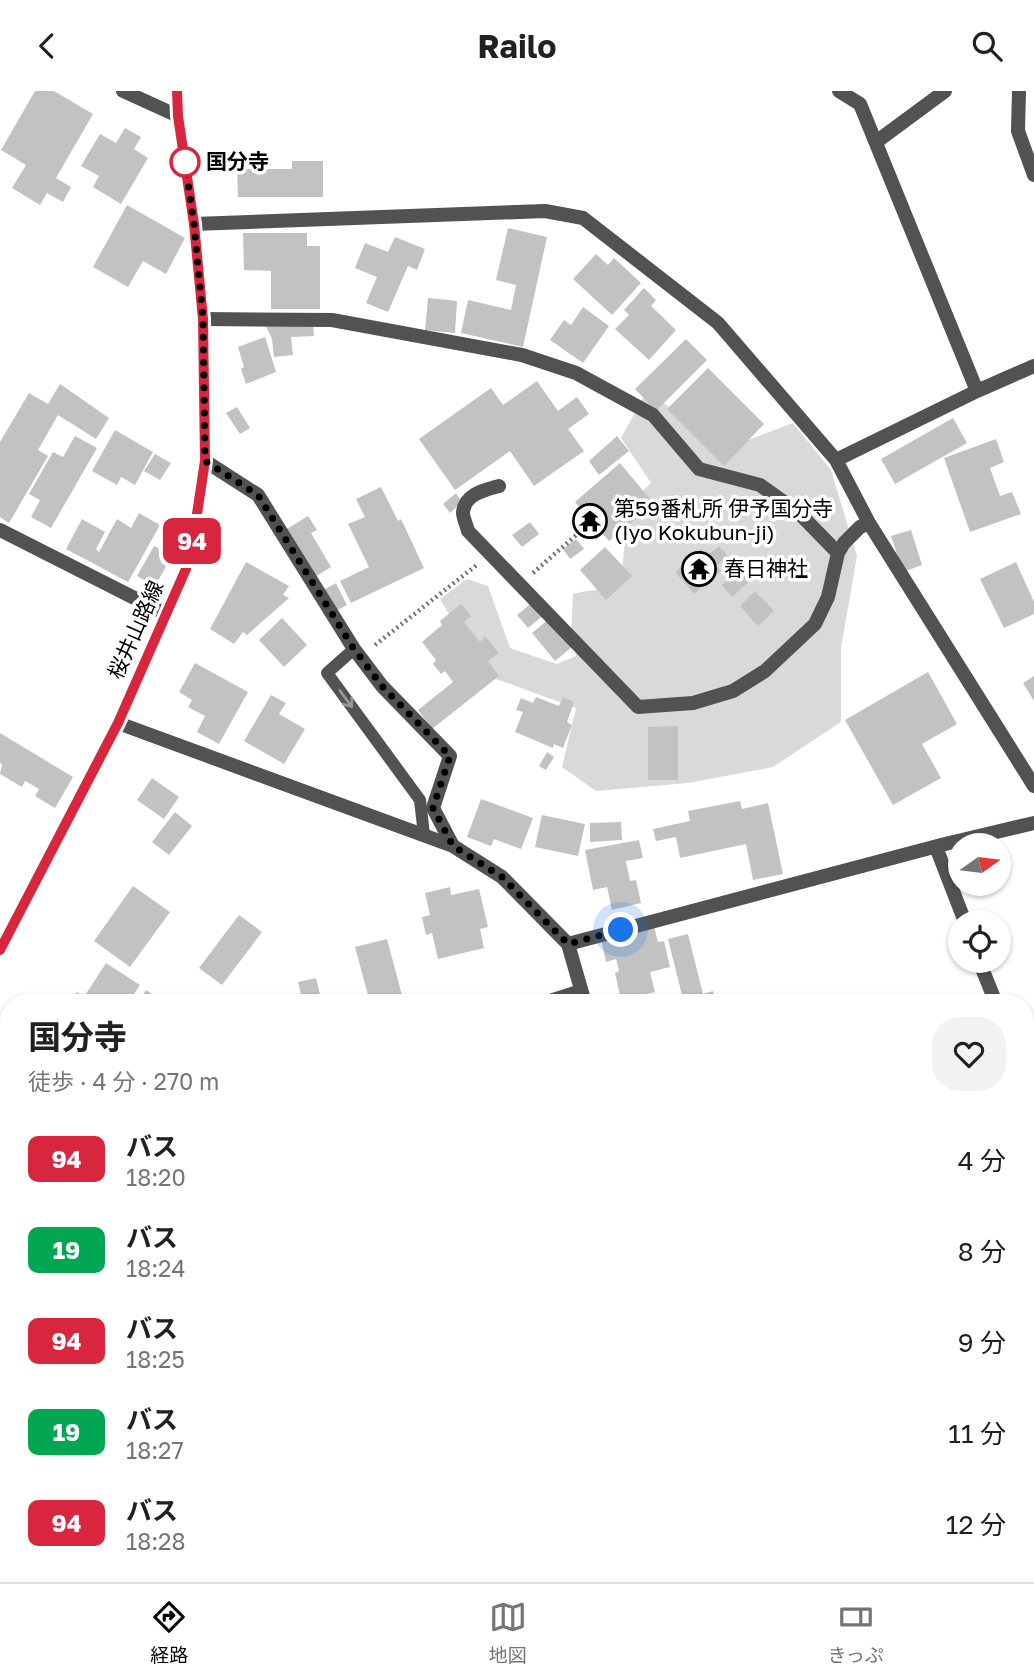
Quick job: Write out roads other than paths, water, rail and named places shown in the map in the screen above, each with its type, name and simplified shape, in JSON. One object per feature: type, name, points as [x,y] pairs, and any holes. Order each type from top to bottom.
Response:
[{"type":"main road","name":"桜井山路線","points":[[0,950],[118,723],[186,569],[195,527],[205,461],[203,319],[177,91]]},
{"type":"street","points":[[122,91],[178,116]]},
{"type":"street","points":[[839,91],[860,104],[977,391]]},
{"type":"street","points":[[876,142],[945,91]]},
{"type":"street","points":[[1019,91],[1018,131],[1034,176]]},
{"type":"street","points":[[194,224],[545,211],[583,218],[718,323],[836,460],[869,523],[1034,786]]},
{"type":"street","points":[[203,319],[332,320],[522,355],[576,373],[653,415],[699,469],[760,485],[798,512],[838,553]]},
{"type":"street","points":[[836,460],[1034,366]]},
{"type":"street","points":[[205,461],[258,495],[357,652],[382,686],[450,756],[433,808],[453,846]]},
{"type":"street","points":[[499,486],[477,493],[467,500],[463,514],[468,531],[638,707],[692,703],[733,691],[765,671],[815,624],[828,597],[838,553],[860,527],[869,523]]},
{"type":"street","points":[[0,530],[166,614]]},
{"type":"street","points":[[118,723],[453,846],[502,877],[568,944],[582,994]]},
{"type":"street","points":[[568,944],[1034,823]]},
{"type":"street","points":[[936,847],[960,910]]},
{"type":"street","points":[[984,973],[992,994]]},
{"type":"lane","points":[[357,652],[327,673],[421,800],[424,835]]},
{"type":"place","name":"国分寺","points":[[185,162]]},
{"type":"place","name":"第59番札所 伊予国分寺 (Iyo Kokubun-ji)","points":[[590,521]]},
{"type":"place","name":"春日神社","points":[[699,569]]}]
